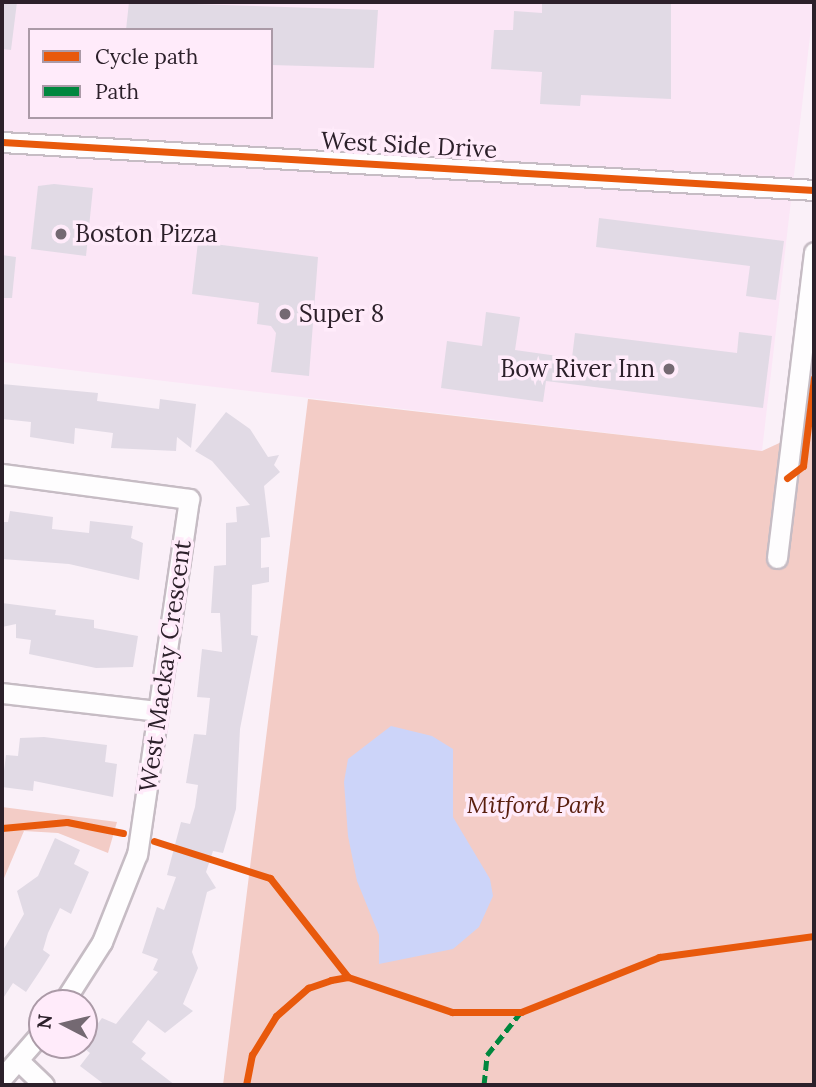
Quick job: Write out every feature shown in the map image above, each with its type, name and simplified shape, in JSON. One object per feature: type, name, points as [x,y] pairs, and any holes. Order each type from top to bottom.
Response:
[{"type":"street","name":"West Side Drive","points":[[2,142],[814,190]]},
{"type":"street","points":[[777,558],[814,252]]},
{"type":"street","name":"West Mackay Crescent","points":[[2,474],[189,499],[137,854],[102,942],[73,989]]},
{"type":"street","points":[[2,693],[158,711]]},
{"type":"street","points":[[2,1078],[28,1051]]},
{"type":"street","points":[[20,1062],[44,1085]]},
{"type":"shaded area","points":[[2,2],[814,2],[762,451],[2,362]]},
{"type":"green space","name":"Mitford Park","points":[[308,399],[762,451],[814,427],[814,1085],[223,1085]]},
{"type":"green space","points":[[2,807],[117,822],[108,853],[58,833],[24,831],[2,883]]},
{"type":"water","points":[[391,726],[432,736],[453,749],[453,817],[490,879],[493,896],[479,927],[453,949],[379,964],[379,935],[357,881],[348,836],[344,782],[348,759]]},
{"type":"building","points":[[2,2],[17,2],[11,50],[2,49]]},
{"type":"building","points":[[129,2],[378,10],[374,68],[273,65],[273,28],[126,28]]},
{"type":"building","points":[[542,2],[671,2],[671,99],[581,95],[580,106],[540,104],[542,72],[491,69],[494,30],[513,30],[514,11],[542,13]]},
{"type":"building","name":"Boston Pizza","points":[[54,184],[93,188],[86,256],[31,249],[38,186]]},
{"type":"building","points":[[599,218],[784,241],[776,300],[746,296],[750,266],[596,247]]},
{"type":"building","name":"Super 8","points":[[198,242],[318,257],[309,376],[271,372],[276,333],[271,326],[257,324],[259,303],[192,294]]},
{"type":"building","points":[[2,255],[16,257],[12,298],[2,298]]},
{"type":"building","name":"Bow River Inn","points":[[486,312],[520,317],[515,350],[572,358],[575,333],[737,353],[739,332],[772,336],[763,408],[546,381],[543,402],[441,388],[447,341],[482,346]]},
{"type":"building","points":[[2,384],[98,393],[97,401],[159,409],[160,399],[196,404],[191,448],[177,437],[176,451],[111,448],[113,433],[75,428],[74,444],[30,437],[31,422],[2,419]]},
{"type":"building","points":[[226,412],[250,429],[268,457],[279,455],[274,465],[280,472],[264,486],[270,537],[261,538],[261,568],[269,567],[269,582],[252,585],[251,635],[258,636],[240,729],[236,809],[223,853],[213,851],[206,872],[216,888],[207,892],[192,952],[198,968],[183,1004],[193,1011],[165,1033],[148,1020],[132,1042],[146,1053],[141,1059],[175,1085],[105,1085],[80,1066],[85,1059],[98,1059],[98,1023],[102,1018],[116,1024],[158,972],[153,970],[158,959],[142,953],[157,907],[164,910],[176,877],[167,875],[181,822],[190,824],[195,807],[198,785],[186,783],[194,734],[206,735],[210,698],[197,697],[202,649],[222,652],[220,613],[211,613],[214,566],[226,565],[226,523],[237,522],[236,507],[250,505],[212,461],[195,451]]},
{"type":"building","points":[[10,511],[53,517],[52,529],[89,533],[90,521],[133,526],[131,538],[143,543],[139,580],[69,564],[2,559],[2,522],[8,522]]},
{"type":"building","points":[[2,603],[56,610],[55,615],[94,620],[94,628],[138,636],[133,667],[96,668],[29,654],[31,640],[16,638],[16,624],[2,627]]},
{"type":"building","points":[[44,737],[107,745],[105,762],[117,764],[113,797],[34,781],[33,791],[2,787],[6,755],[18,756],[20,738]]},
{"type":"building","points":[[55,838],[80,850],[74,864],[89,872],[71,914],[60,908],[43,950],[50,955],[26,992],[13,983],[2,1000],[2,952],[24,914],[17,891],[38,876]]},
{"type":"marked path","points":[[484,1085],[487,1055],[521,1012]]},
{"type":"cycle path","points":[[2,142],[814,190]]},
{"type":"cycle path","points":[[787,478],[803,466],[814,378]]},
{"type":"cycle path","points":[[2,828],[67,822],[123,833]]},
{"type":"cycle path","points":[[154,841],[270,878],[348,977]]},
{"type":"cycle path","points":[[246,1085],[252,1055],[276,1016],[308,988],[331,980],[348,977],[452,1012],[521,1012],[659,957],[814,936]]},
{"type":"place","name":"Boston Pizza","points":[[61,234]]},
{"type":"place","name":"Super 8","points":[[285,314]]},
{"type":"place","name":"Bow River Inn","points":[[669,369]]}]
